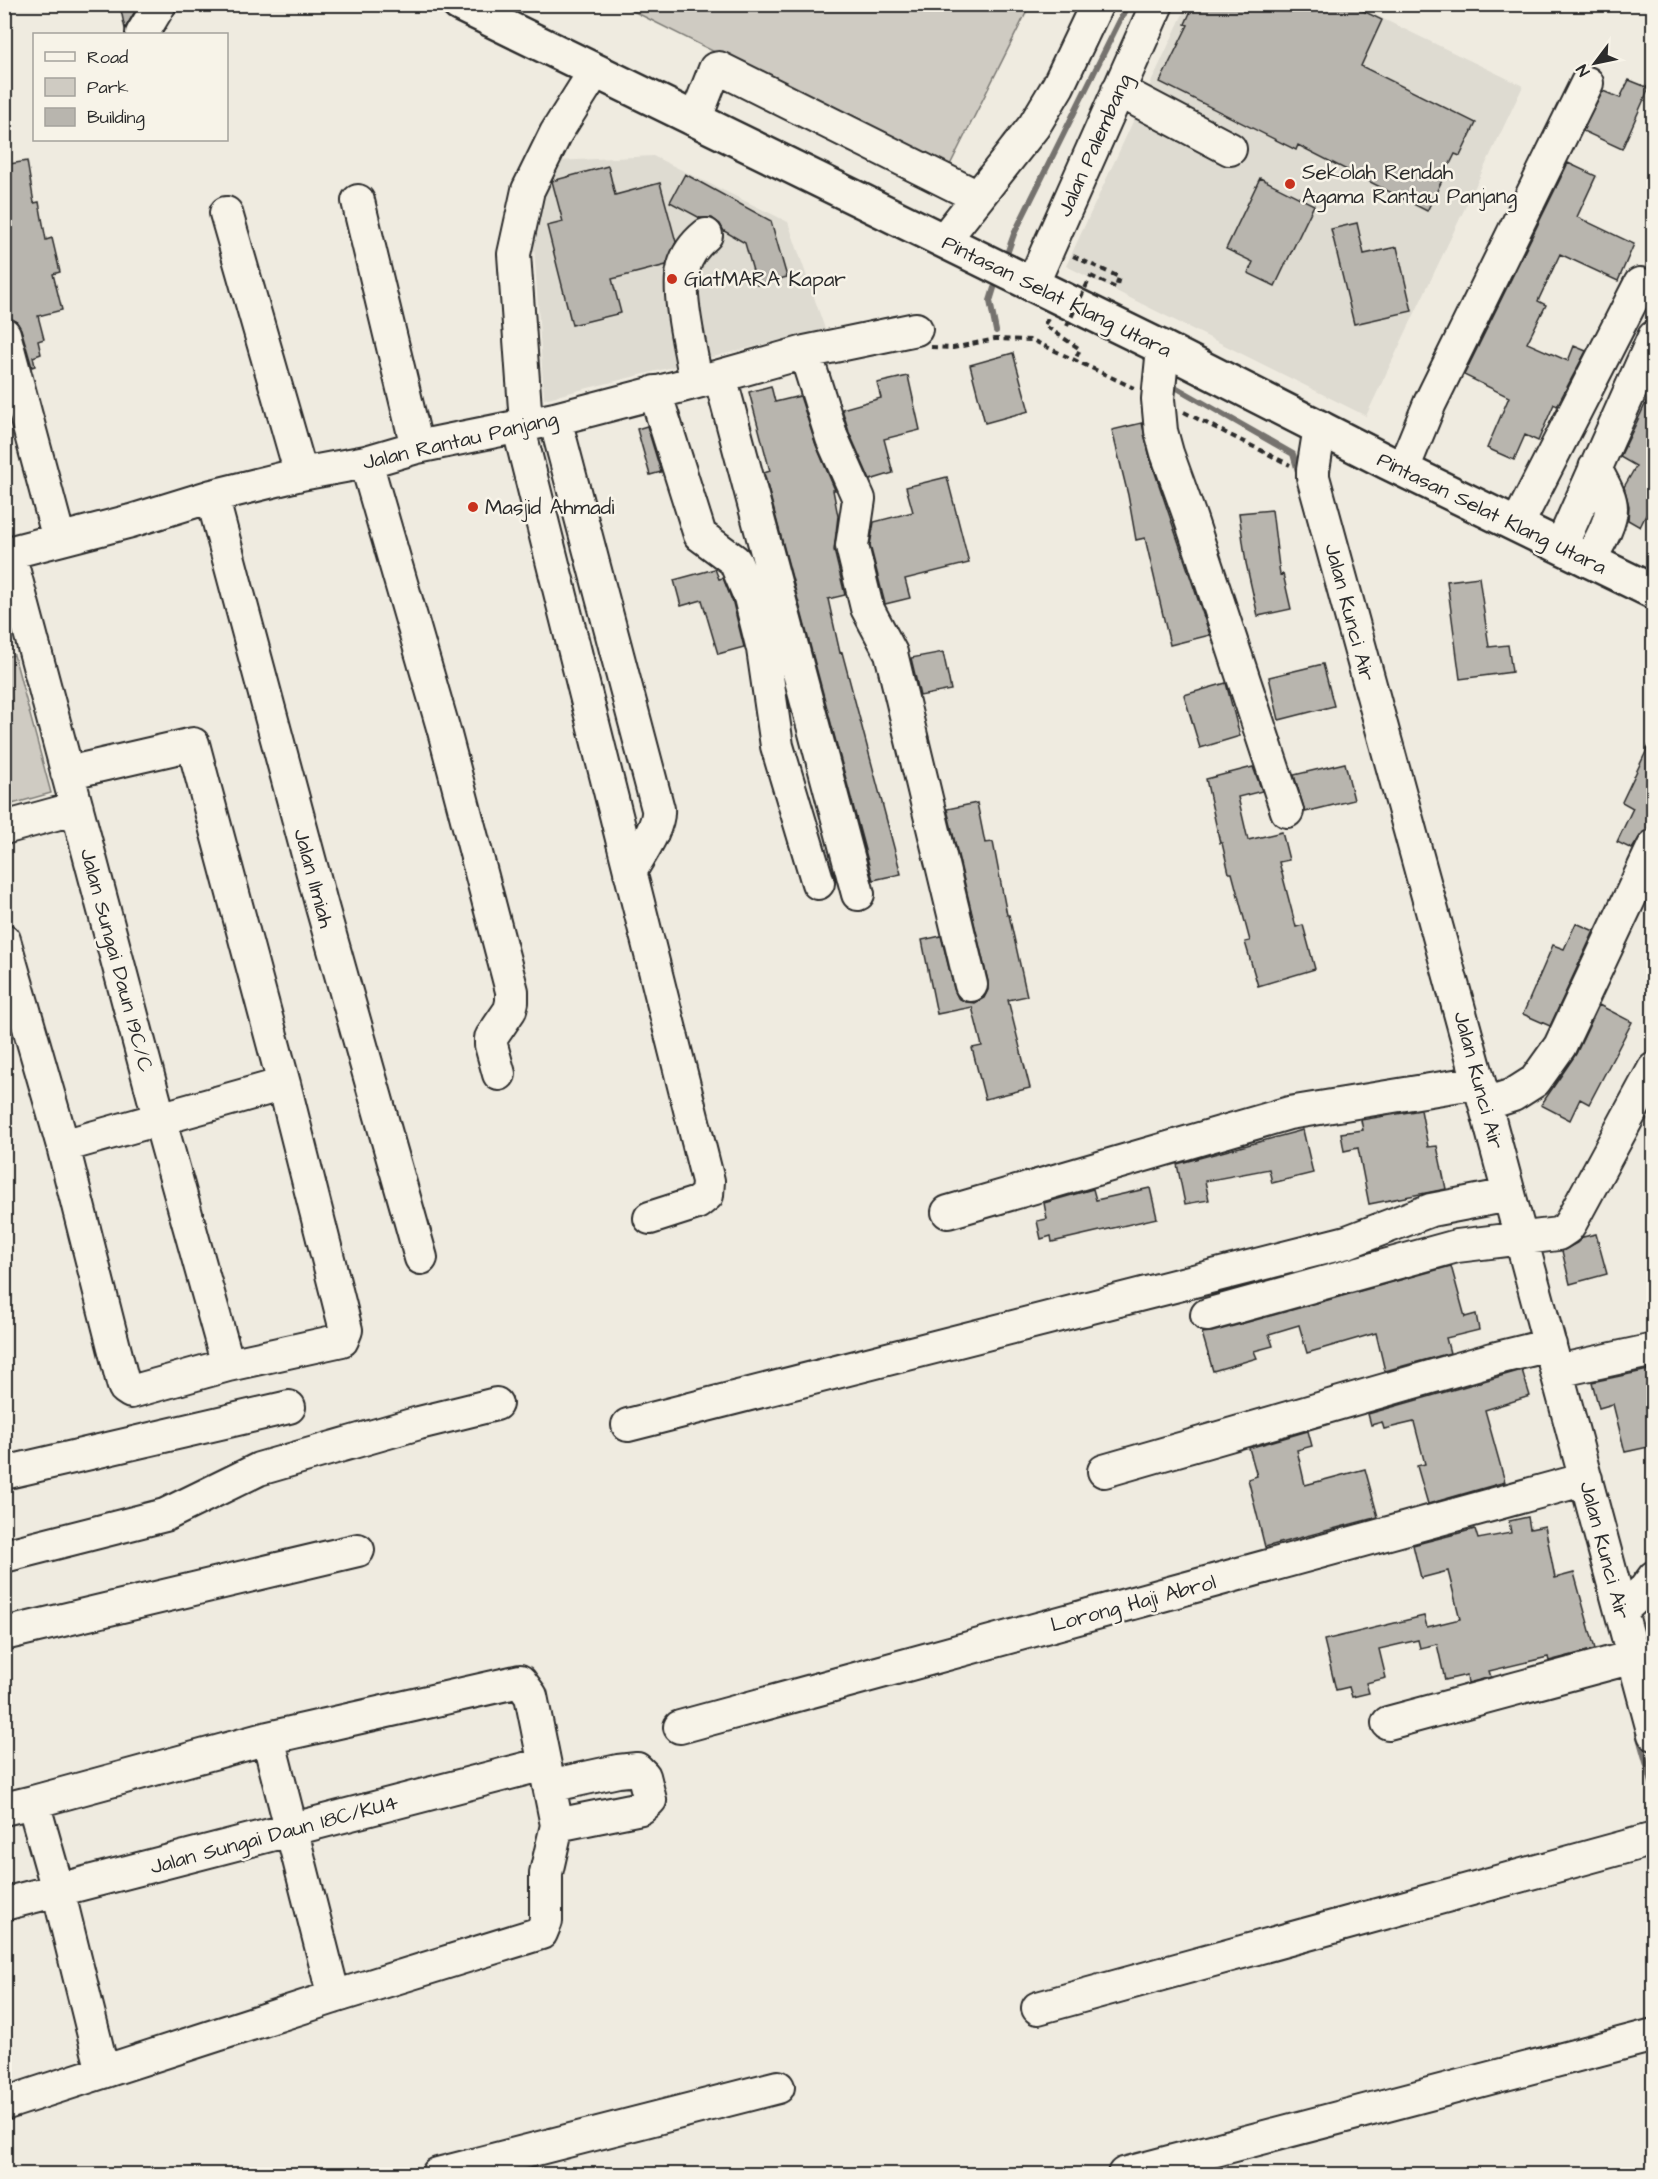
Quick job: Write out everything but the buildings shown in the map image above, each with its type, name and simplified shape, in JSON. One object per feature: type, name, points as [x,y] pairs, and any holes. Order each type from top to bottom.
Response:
[{"type":"highway","name":"Pintasan Selat Klang Utara","points":[[459,4],[944,240],[1653,592]]},
{"type":"street","points":[[143,33],[160,4]]},
{"type":"street","points":[[944,240],[1034,126],[1058,86],[1097,4]]},
{"type":"street","name":"Jalan Palembang","points":[[1032,285],[1157,4]]},
{"type":"street","points":[[695,120],[715,69],[719,68],[978,197]]},
{"type":"street","points":[[595,71],[556,133],[528,190],[514,254],[533,422],[630,872],[708,1181],[707,1195],[697,1203],[650,1218]]},
{"type":"street","points":[[1402,469],[1427,412],[1587,83]]},
{"type":"street","points":[[1118,90],[1230,149]]},
{"type":"street","points":[[358,201],[417,447]]},
{"type":"street","points":[[226,213],[301,474]]},
{"type":"street","points":[[706,235],[693,246],[683,270],[683,296],[858,894]]},
{"type":"street","points":[[1517,525],[1640,284]]},
{"type":"street","name":"Jalan Rantau Panjang","points":[[7,554],[131,521],[212,496],[533,422],[708,379],[805,352],[916,329]]},
{"type":"street","points":[[4,334],[59,539]]},
{"type":"street","points":[[1575,553],[1587,486],[1653,337]]},
{"type":"street","points":[[1163,348],[1158,399],[1161,431],[1287,811]]},
{"type":"street","points":[[805,352],[832,438],[859,499],[852,546],[867,608],[891,653],[971,985]]},
{"type":"street","points":[[656,392],[700,535],[735,561],[750,597],[763,649],[777,746],[818,883]]},
{"type":"street","points":[[533,422],[658,809],[659,816],[656,825],[630,872]]},
{"type":"street","name":"Jalan Kunci Air","points":[[1320,427],[1313,477],[1473,1089],[1499,1197],[1544,1354],[1576,1482],[1621,1611],[1623,1660],[1653,1734]]},
{"type":"street","points":[[366,462],[444,731],[512,991],[510,1010],[491,1038],[499,1074]]},
{"type":"street","name":"Jalan Ilmiah","points":[[212,496],[319,895],[421,1258]]},
{"type":"street","name":"Jalan Sungai Daun 19C/C","points":[[7,554],[228,1365]]},
{"type":"street","points":[[4,940],[63,1146],[125,1388],[131,1392],[228,1365],[342,1340],[346,1330],[284,1084],[193,744],[67,773]]},
{"type":"street","points":[[4,828],[77,808]]},
{"type":"street","points":[[948,1212],[1289,1113],[1473,1089],[1513,1095],[1535,1081],[1560,1046],[1653,846]]},
{"type":"street","points":[[1207,1315],[1457,1246],[1558,1234],[1567,1228],[1653,1069]]},
{"type":"street","points":[[63,1146],[284,1084]]},
{"type":"street","points":[[628,1425],[1347,1242],[1431,1210],[1499,1197]]},
{"type":"street","points":[[1104,1471],[1493,1359],[1544,1354],[1653,1350]]},
{"type":"street","points":[[4,1556],[165,1515],[259,1469],[419,1423],[496,1404]]},
{"type":"street","points":[[4,1473],[289,1407]]},
{"type":"street","name":"Lorong Haji Abrol","points":[[680,1727],[1576,1482]]},
{"type":"street","points":[[4,1634],[358,1550]]},
{"type":"street","points":[[1621,1611],[1653,1577]]},
{"type":"street","points":[[1388,1723],[1623,1660]]},
{"type":"street","points":[[4,2104],[103,2072],[334,1997],[541,1933],[546,1921],[546,1874],[552,1856],[557,1825],[531,1696],[520,1681],[268,1738],[19,1806],[58,1890],[103,2072]]},
{"type":"street","points":[[268,1738],[334,1997]]},
{"type":"street","name":"Jalan Sungai Daun 18C/KU4","points":[[4,1904],[291,1829],[546,1775],[637,1770],[644,1776],[650,1800],[641,1808],[557,1825]]},
{"type":"street","points":[[1038,2008],[1653,1839]]},
{"type":"street","points":[[1124,2175],[1653,2035]]},
{"type":"street","points":[[438,2175],[778,2087]]},
{"type":"path","points":[[1075,360],[1080,349],[1044,325],[1049,317],[1067,326],[1091,276],[1116,288],[1119,277],[1087,263]]},
{"type":"path","points":[[916,329],[928,346],[936,348],[953,348],[995,339],[1032,340],[1158,399],[1289,465]]},
{"type":"shaded area","name":"Sekolah Rendah Agama Rantau Panjang","points":[[1187,5],[1354,5],[1523,86],[1366,416],[1066,266]]},
{"type":"shaded area","name":"GiatMARA Kapar","points":[[653,156],[788,222],[825,329],[544,399],[533,230],[558,161]]},
{"type":"green space","points":[[621,5],[1030,5],[948,169]]},
{"type":"green space","points":[[14,655],[51,793],[5,806],[5,657]]},
{"type":"waterway","points":[[1008,251],[1014,234],[1128,4]]},
{"type":"waterway","points":[[994,288],[990,301],[996,331]]},
{"type":"waterway","points":[[1170,384],[1293,454],[1299,475]]},
{"type":"waterway","points":[[1638,1734],[1654,1790]]},
{"type":"place","name":"Sekolah Rendah Agama Rantau Panjang","points":[[1290,184]]},
{"type":"place","name":"GiatMARA Kapar","points":[[672,279]]},
{"type":"place","name":"Masjid Ahmadi","points":[[473,507]]}]
